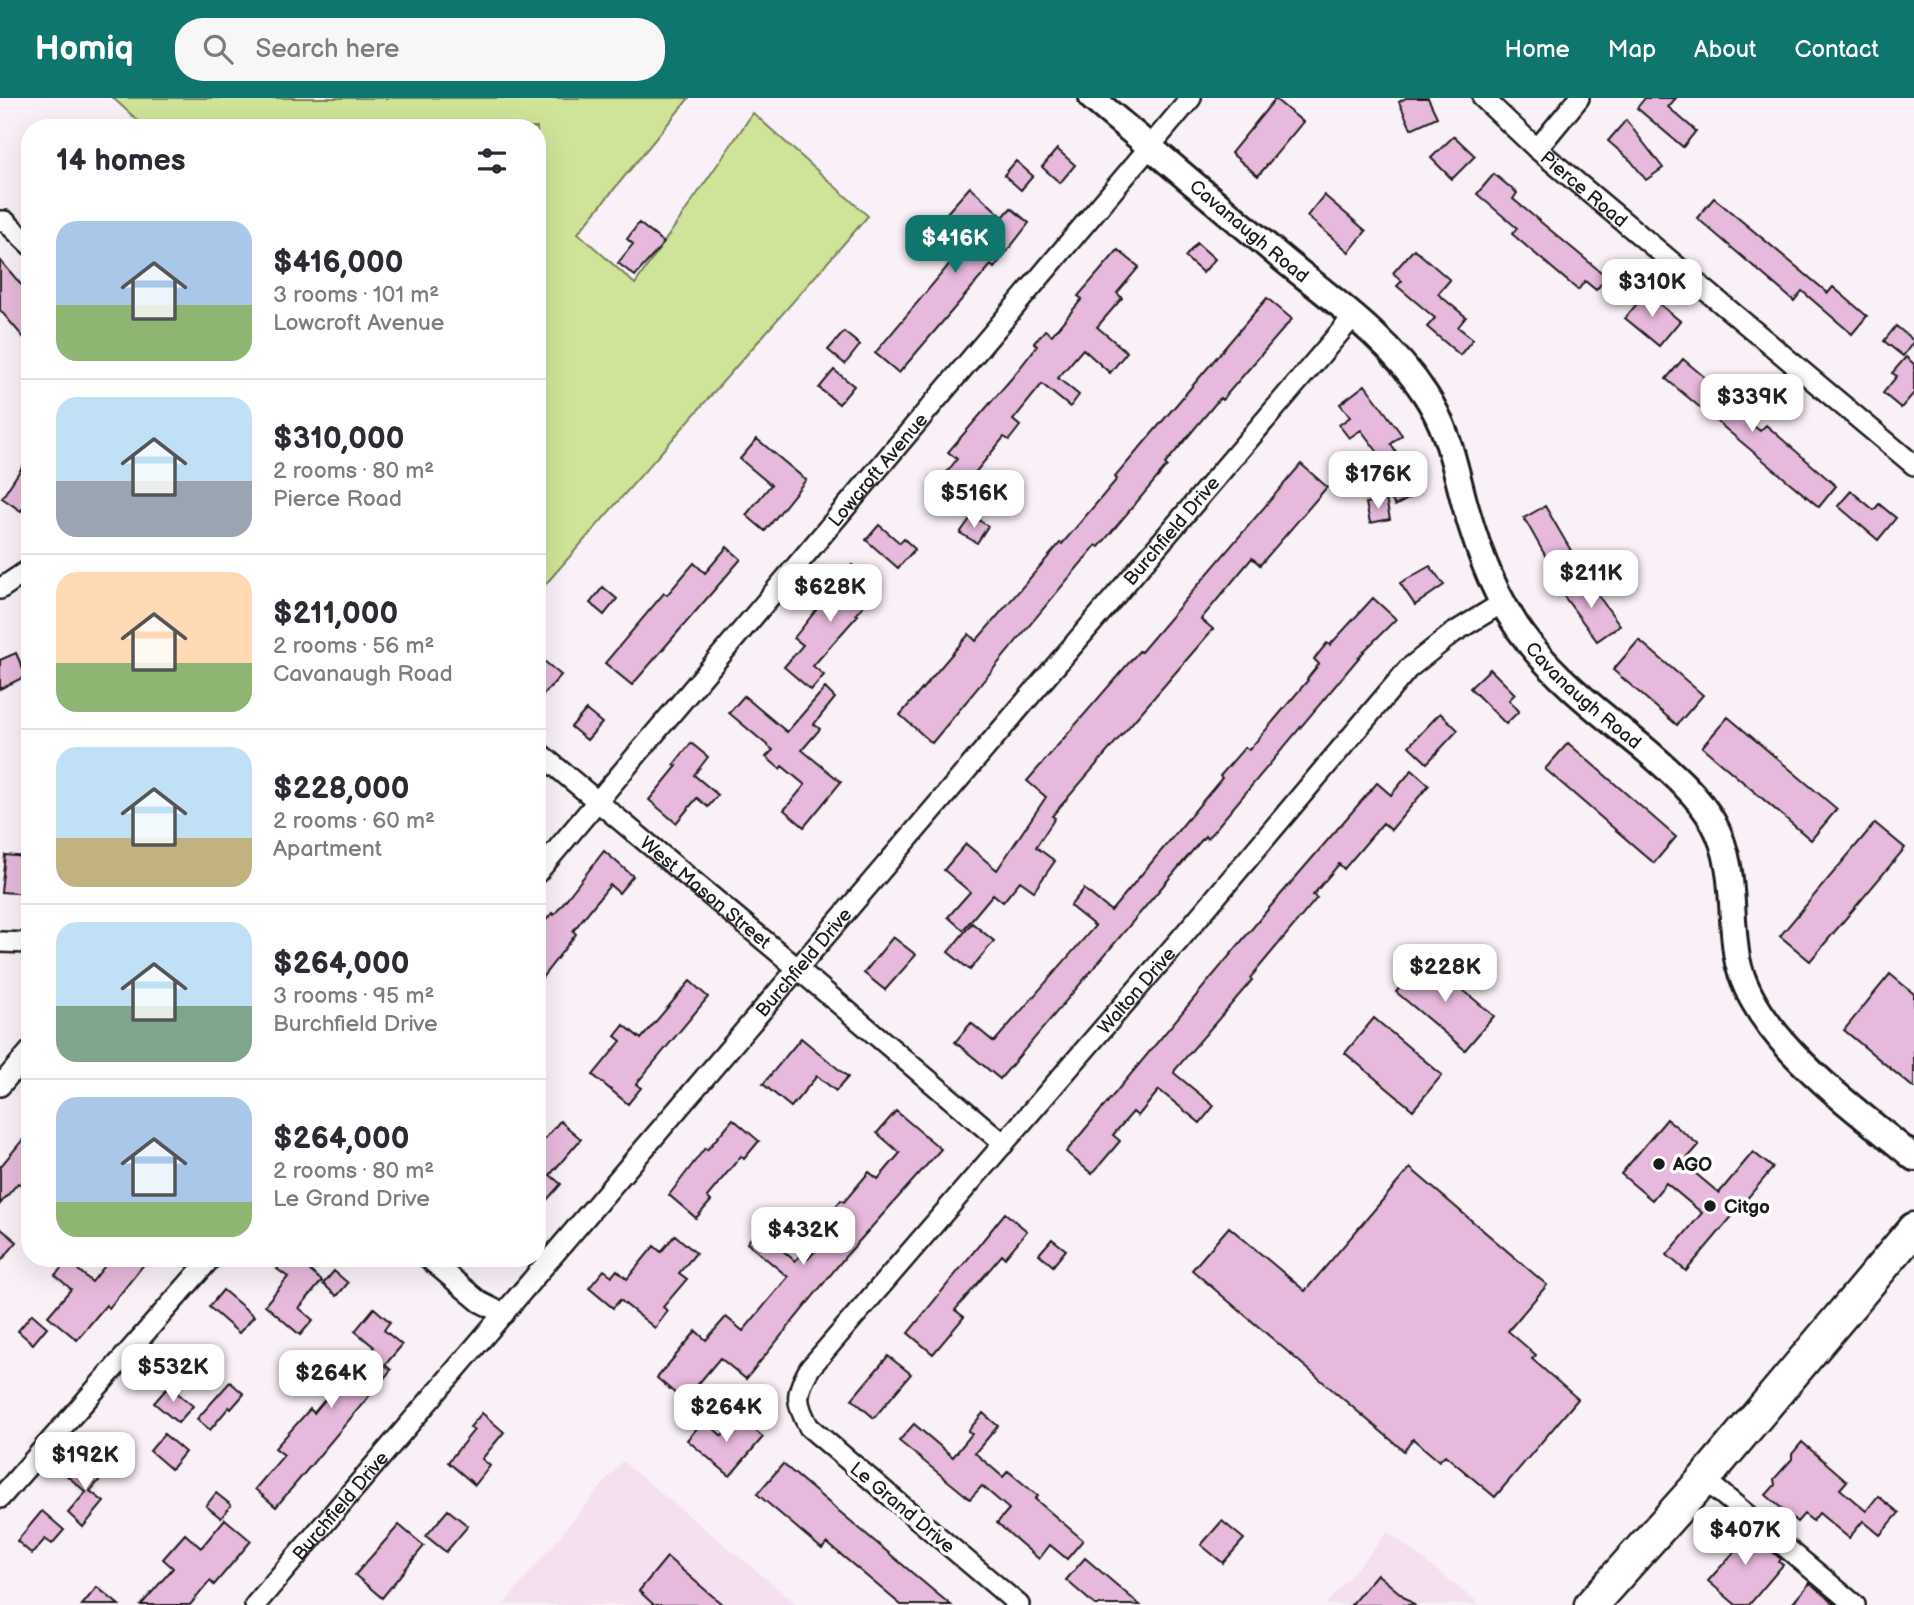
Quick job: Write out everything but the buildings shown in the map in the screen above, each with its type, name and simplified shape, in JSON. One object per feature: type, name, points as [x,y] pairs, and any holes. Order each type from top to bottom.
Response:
[{"type":"main road","points":[[1591,1605],[1704,1479],[1914,1229]]},
{"type":"street","name":"Cavanaugh Road","points":[[1092,98],[1353,317],[1398,359],[1426,394],[1450,443],[1481,557],[1502,603],[1528,642],[1551,668],[1694,795],[1714,823],[1726,854],[1732,884],[1737,960],[1760,1015],[1779,1039],[1812,1072],[1914,1158]]},
{"type":"street","name":"Lowcroft Avenue","points":[[546,862],[1191,98]]},
{"type":"street","name":"Pierce Road","points":[[1483,98],[1537,149],[1914,465]]},
{"type":"street","points":[[1537,149],[1579,98]]},
{"type":"street","points":[[3,221],[21,237]]},
{"type":"street","name":"Burchfield Drive","points":[[546,1265],[1353,317]]},
{"type":"street","points":[[0,589],[21,575]]},
{"type":"street","name":"Walton Drive","points":[[798,1400],[801,1384],[810,1368],[1408,669],[1453,633],[1502,603]]},
{"type":"street","name":"West Mason Street","points":[[546,758],[1004,1144]]},
{"type":"street","points":[[0,942],[21,943]]},
{"type":"street","points":[[0,1086],[21,1062]]},
{"type":"street","points":[[0,1498],[203,1267]]},
{"type":"street","points":[[439,1267],[480,1302],[504,1314]]},
{"type":"street","name":"Burchfield Drive","points":[[255,1605],[544,1267]]},
{"type":"street","name":"Le Grand Drive","points":[[798,1400],[809,1427],[1019,1605]]},
{"type":"street","points":[[1704,1479],[1855,1605]]},
{"type":"shaded area","points":[[622,1461],[798,1605],[503,1605]]},
{"type":"shaded area","points":[[1388,1532],[1481,1605],[1325,1605]]},
{"type":"green space","points":[[113,98],[689,98],[578,233],[635,284],[753,113],[868,216],[546,584],[546,119],[136,119]]},
{"type":"place","name":"AGO","points":[[1659,1164]]},
{"type":"place","name":"Citgo","points":[[1710,1206]]}]
